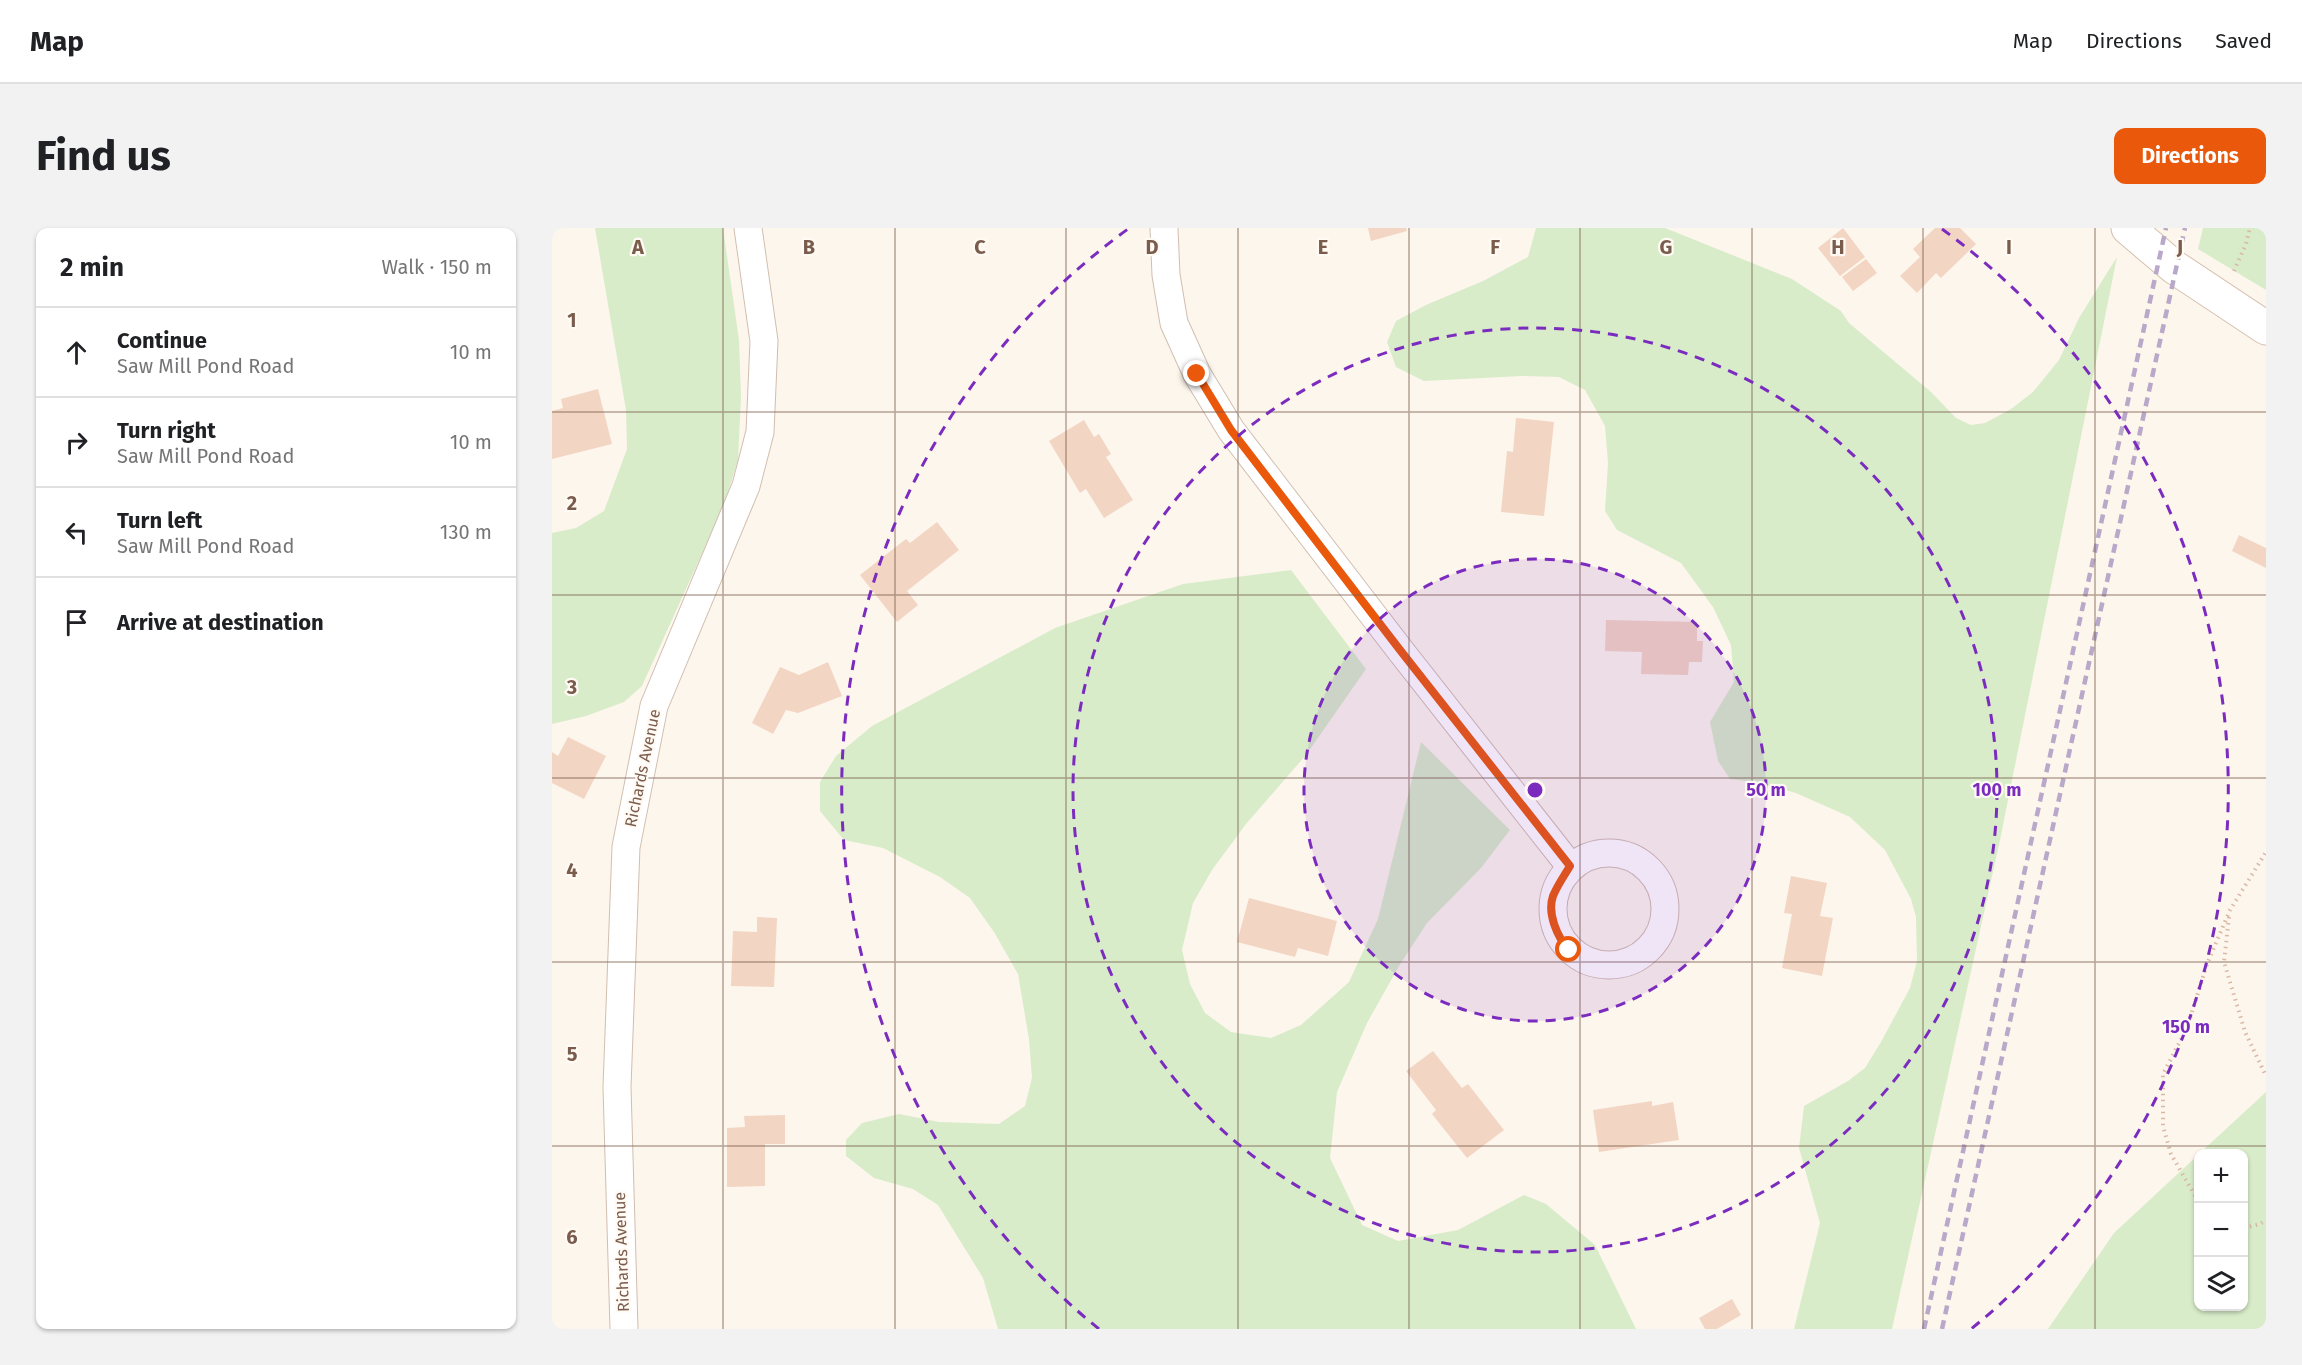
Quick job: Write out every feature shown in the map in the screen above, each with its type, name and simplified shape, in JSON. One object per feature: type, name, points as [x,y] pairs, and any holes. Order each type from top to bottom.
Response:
[{"type":"street","name":"Richards Avenue","points":[[624,1329],[617,1087],[626,847],[654,706],[746,486],[760,432],[764,341],[748,228]]},
{"type":"street","points":[[1164,228],[1166,275],[1174,323],[1197,374],[1231,430],[1570,866]]},
{"type":"street","points":[[2128,228],[2174,267],[2266,328]]},
{"type":"street","points":[[1597,852],[1629,855],[1647,866],[1660,883],[1665,903],[1664,922],[1654,942],[1640,956],[1628,962],[1602,965],[1584,961],[1562,942],[1551,915],[1552,897],[1570,866],[1597,852]]},
{"type":"path","points":[[2222,299],[2246,244],[2250,228]]},
{"type":"path","points":[[2194,1193],[2171,1154],[2165,1136],[2163,1074],[2187,1028],[2207,964],[2230,910],[2266,852]]},
{"type":"path","points":[[2230,910],[2224,962],[2245,1032],[2266,1076]]},
{"type":"path","points":[[2248,1227],[2266,1220]]},
{"type":"green space","points":[[595,228],[723,228],[739,340],[741,396],[738,460],[724,505],[642,686],[624,702],[586,716],[552,724],[552,533],[576,528],[604,511],[627,449],[626,410]]},
{"type":"green space","points":[[1536,228],[1665,228],[1792,279],[1841,311],[1849,323],[1931,392],[1956,418],[1971,425],[1985,423],[2011,409],[2033,392],[2059,360],[2079,318],[2117,257],[2000,840],[1892,1329],[1794,1329],[1820,1223],[1799,1148],[1804,1106],[1848,1081],[1865,1068],[1910,988],[1917,961],[1916,917],[1911,899],[1885,850],[1850,817],[1796,793],[1754,782],[1730,779],[1718,761],[1710,722],[1734,682],[1731,645],[1713,607],[1681,563],[1617,530],[1605,511],[1608,463],[1605,426],[1585,390],[1559,377],[1522,376],[1424,381],[1396,367],[1387,342],[1396,321],[1426,305],[1483,281],[1528,257]]},
{"type":"green space","points":[[2203,228],[2266,228],[2266,290],[2198,249]]},
{"type":"green space","points":[[1291,570],[1366,669],[1306,755],[1246,824],[1212,870],[1193,903],[1182,950],[1190,984],[1205,1013],[1231,1032],[1271,1038],[1301,1025],[1349,982],[1378,919],[1421,742],[1510,830],[1481,868],[1427,923],[1399,966],[1367,1023],[1337,1092],[1330,1158],[1362,1225],[1398,1241],[1458,1230],[1524,1195],[1546,1204],[1595,1245],[1636,1329],[998,1329],[983,1278],[938,1205],[913,1189],[874,1178],[846,1156],[846,1140],[862,1123],[899,1114],[939,1122],[999,1124],[1025,1106],[1032,1078],[1029,1039],[1018,974],[994,932],[970,898],[940,877],[883,848],[844,840],[820,811],[820,782],[836,756],[872,726],[1055,628],[1183,584]]},
{"type":"green space","points":[[2266,1092],[2266,1329],[2048,1329],[2114,1233],[2194,1159],[2194,1311],[2248,1311],[2248,1149],[2204,1149]]},
{"type":"building","points":[[1368,228],[1406,228],[1407,231],[1371,241]]},
{"type":"building","points":[[1843,228],[1865,257],[1840,276],[1818,248]]},
{"type":"building","points":[[1935,228],[1960,228],[1976,244],[1941,278],[1936,273],[1917,293],[1900,276],[1920,257],[1913,249]]},
{"type":"building","points":[[1866,259],[1877,273],[1853,291],[1842,277]]},
{"type":"building","points":[[598,389],[612,444],[552,459],[552,411],[563,408],[561,399]]},
{"type":"building","points":[[1516,418],[1554,422],[1544,516],[1501,512],[1507,451],[1513,452]]},
{"type":"building","points":[[1084,420],[1094,437],[1099,434],[1111,454],[1106,457],[1133,500],[1104,518],[1086,489],[1080,493],[1049,441]]},
{"type":"building","points":[[937,522],[959,550],[907,591],[918,605],[897,622],[860,575],[906,539],[910,543]]},
{"type":"building","points":[[2239,535],[2266,548],[2266,568],[2232,551]]},
{"type":"building","points":[[1606,620],[1697,622],[1697,641],[1703,641],[1702,662],[1689,662],[1688,675],[1641,674],[1642,652],[1605,651]]},
{"type":"building","points":[[828,662],[842,696],[798,713],[786,710],[773,734],[752,723],[780,667],[799,675]]},
{"type":"building","points":[[568,737],[606,756],[584,799],[552,783],[552,752],[558,756]]},
{"type":"building","points":[[1791,876],[1827,883],[1820,916],[1833,918],[1822,976],[1782,968],[1792,914],[1784,913]]},
{"type":"building","points":[[1249,898],[1337,921],[1328,956],[1298,948],[1295,957],[1237,942]]},
{"type":"building","points":[[757,917],[777,918],[774,987],[731,986],[733,931],[757,932]]},
{"type":"building","points":[[1433,1051],[1462,1088],[1468,1084],[1504,1130],[1467,1158],[1432,1114],[1436,1110],[1406,1071]]},
{"type":"building","points":[[1652,1101],[1652,1106],[1673,1102],[1679,1140],[1599,1152],[1593,1110]]},
{"type":"building","points":[[785,1115],[785,1144],[765,1144],[765,1186],[727,1187],[727,1128],[745,1127],[744,1116]]},
{"type":"building","points":[[1732,1299],[1741,1315],[1717,1329],[1705,1329],[1699,1318]]},
{"type":"railway","points":[[1924,1329],[2166,228]]},
{"type":"railway","points":[[1942,1329],[2185,228]]},
{"type":"route","points":[[1197,374],[1231,430],[1570,866],[1552,897],[1551,915],[1562,942],[1569,950]]}]
